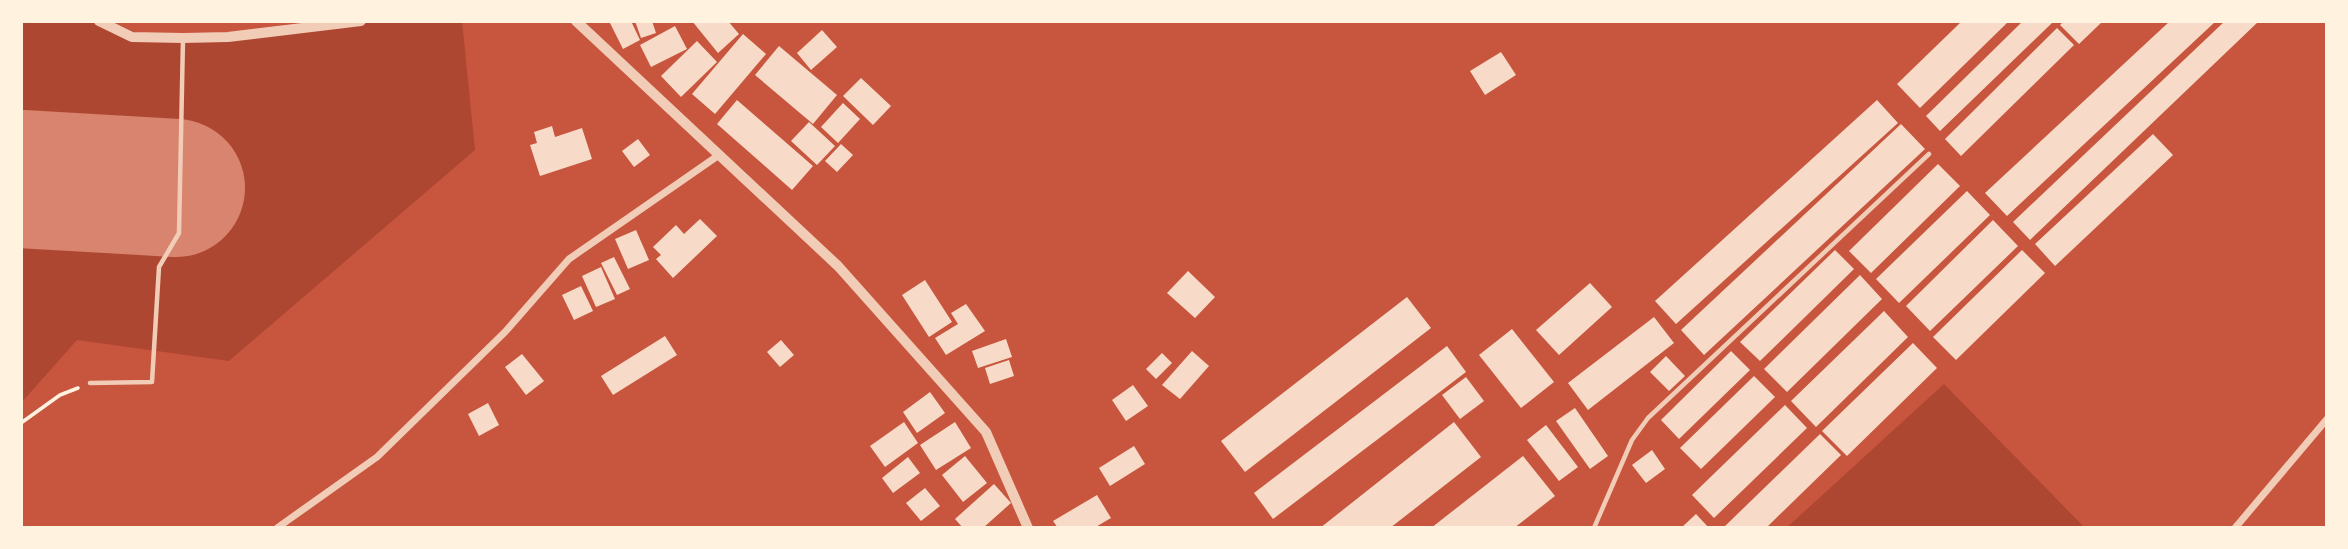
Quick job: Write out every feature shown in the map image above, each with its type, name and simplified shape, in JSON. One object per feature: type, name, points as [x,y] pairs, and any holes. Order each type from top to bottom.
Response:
[{"type":"street","points":[[99,21],[132,37],[183,38],[228,37],[361,21]]},
{"type":"street","points":[[576,21],[838,266],[986,432],[1028,528]]},
{"type":"street","points":[[277,528],[377,457],[505,332],[569,259],[719,155]]},
{"type":"street","points":[[2235,528],[2327,419]]},
{"type":"lane","points":[[90,383],[152,382],[159,267],[179,233],[183,38]]},
{"type":"lane","points":[[1594,528],[1632,440],[1648,418],[1929,154]]},
{"type":"path","points":[[21,422],[60,395],[90,383]]},
{"type":"shaded area","points":[[21,21],[110,21],[155,41],[335,21],[462,21],[475,150],[229,361],[77,340],[21,403],[21,201],[47,203],[63,233],[172,239],[180,132],[71,125],[51,151],[21,150]]},
{"type":"shaded area","points":[[1944,384],[2085,528],[1786,528],[1795,520]]},
{"type":"building","points":[[609,21],[631,21],[640,40],[623,49]]},
{"type":"building","points":[[635,21],[652,21],[656,33],[641,38]]},
{"type":"building","points":[[692,21],[728,21],[739,34],[718,53]]},
{"type":"building","points":[[1962,21],[2009,21],[1920,108],[1897,84]]},
{"type":"building","points":[[2023,21],[2052,23],[1940,131],[1926,116]]},
{"type":"building","points":[[2064,21],[2103,21],[2079,44],[2060,25]]},
{"type":"building","points":[[2170,21],[2216,21],[2007,216],[1985,193]]},
{"type":"building","points":[[2225,21],[2259,21],[2030,240],[2013,222]]},
{"type":"building","points":[[675,26],[687,49],[651,67],[640,45]]},
{"type":"building","points":[[2057,28],[2074,45],[1961,156],[1945,139]]},
{"type":"building","points":[[822,30],[837,47],[811,70],[797,53]]},
{"type":"building","points":[[743,34],[766,54],[715,114],[692,94]]},
{"type":"building","points":[[697,41],[717,62],[681,97],[661,76]]},
{"type":"building","points":[[779,46],[837,95],[813,124],[755,75]]},
{"type":"building","points":[[1501,52],[1516,75],[1485,95],[1470,71]]},
{"type":"building","points":[[861,78],[891,106],[873,125],[843,96]]},
{"type":"building","points":[[737,100],[813,166],[792,190],[717,124]]},
{"type":"building","points":[[1877,100],[1898,123],[1676,324],[1655,301]]},
{"type":"building","points":[[843,103],[860,119],[838,143],[821,127]]},
{"type":"building","points":[[809,122],[835,146],[817,165],[791,141]]},
{"type":"building","points":[[1901,124],[1925,149],[1704,355],[1681,330]]},
{"type":"building","points":[[552,126],[555,137],[582,128],[592,159],[540,176],[530,145],[537,143],[534,132]]},
{"type":"building","points":[[2153,134],[2173,155],[2055,266],[2035,244]]},
{"type":"building","points":[[638,139],[650,155],[634,167],[622,151]]},
{"type":"building","points":[[841,144],[853,155],[837,172],[825,161]]},
{"type":"building","points":[[1938,164],[1960,186],[1871,273],[1849,251]]},
{"type":"building","points":[[1967,191],[1990,215],[1899,303],[1876,279]]},
{"type":"building","points":[[700,219],[717,236],[673,278],[656,259],[661,255],[653,247],[676,225],[684,234]]},
{"type":"building","points":[[1993,220],[2018,246],[1930,331],[1906,306]]},
{"type":"building","points":[[636,230],[649,260],[628,269],[615,239]]},
{"type":"building","points":[[1835,250],[1854,269],[1760,361],[1740,342]]},
{"type":"building","points":[[2022,250],[2045,273],[1956,360],[1933,337]]},
{"type":"building","points":[[614,257],[630,289],[617,295],[601,263]]},
{"type":"building","points":[[601,267],[615,299],[596,307],[582,276]]},
{"type":"building","points":[[1188,271],[1215,297],[1195,318],[1167,293]]},
{"type":"building","points":[[1860,275],[1882,299],[1787,392],[1764,369]]},
{"type":"building","points":[[925,280],[952,322],[929,337],[902,295]]},
{"type":"building","points":[[1590,283],[1612,307],[1559,355],[1536,330]]},
{"type":"building","points":[[581,286],[593,311],[574,320],[562,295]]},
{"type":"building","points":[[1407,297],[1431,328],[1245,472],[1221,441]]},
{"type":"building","points":[[966,304],[985,331],[946,355],[935,338],[958,324],[951,313]]},
{"type":"building","points":[[1884,311],[1908,337],[1816,427],[1791,401]]},
{"type":"building","points":[[1654,317],[1674,343],[1588,410],[1568,383]]},
{"type":"building","points":[[1512,329],[1554,382],[1521,408],[1479,355]]},
{"type":"building","points":[[665,336],[677,355],[613,395],[601,376]]},
{"type":"building","points":[[1006,339],[1012,357],[978,368],[972,351]]},
{"type":"building","points":[[781,340],[794,355],[780,367],[767,352]]},
{"type":"building","points":[[1913,343],[1937,368],[1847,456],[1822,431]]},
{"type":"building","points":[[1447,346],[1466,372],[1273,519],[1254,493]]},
{"type":"building","points":[[1192,351],[1209,366],[1180,399],[1162,385]]},
{"type":"building","points":[[1731,351],[1750,370],[1679,439],[1661,420]]},
{"type":"building","points":[[1162,353],[1172,363],[1156,379],[1146,369]]},
{"type":"building","points":[[522,354],[544,381],[526,395],[505,367]]},
{"type":"building","points":[[1666,356],[1685,376],[1669,391],[1650,372]]},
{"type":"building","points":[[1009,360],[1014,376],[990,384],[985,368]]},
{"type":"building","points":[[1754,376],[1775,397],[1701,469],[1680,448]]},
{"type":"building","points":[[1466,377],[1484,401],[1460,419],[1442,395]]},
{"type":"building","points":[[1133,385],[1148,406],[1126,421],[1112,400]]},
{"type":"building","points":[[930,392],[945,413],[917,433],[903,412]]},
{"type":"building","points":[[488,403],[499,425],[479,436],[468,414]]},
{"type":"building","points":[[1785,405],[1807,428],[1714,518],[1692,495]]},
{"type":"building","points":[[1575,408],[1608,456],[1590,469],[1556,421]]},
{"type":"building","points":[[904,422],[918,443],[885,467],[870,446]]},
{"type":"building","points":[[955,422],[971,448],[936,470],[920,445]]},
{"type":"building","points":[[1454,422],[1481,457],[1390,528],[1320,528]]},
{"type":"building","points":[[1546,425],[1578,467],[1559,481],[1527,440]]},
{"type":"building","points":[[1820,434],[1841,455],[1766,528],[1723,528]]},
{"type":"building","points":[[1134,446],[1145,464],[1110,486],[1099,468]]},
{"type":"building","points":[[1652,450],[1665,469],[1646,483],[1632,465]]},
{"type":"building","points":[[965,456],[987,483],[963,502],[942,475]]},
{"type":"building","points":[[1523,456],[1555,496],[1514,528],[1431,528]]},
{"type":"building","points":[[908,457],[920,473],[893,493],[882,478]]},
{"type":"building","points":[[994,484],[1011,503],[983,528],[963,528],[955,519]]},
{"type":"building","points":[[925,488],[940,506],[921,521],[906,503]]},
{"type":"building","points":[[1097,495],[1111,518],[1094,528],[1058,528],[1053,521]]},
{"type":"building","points":[[1696,514],[1709,528],[1681,528]]},
{"type":"runway","points":[[21,179],[176,188]]}]
